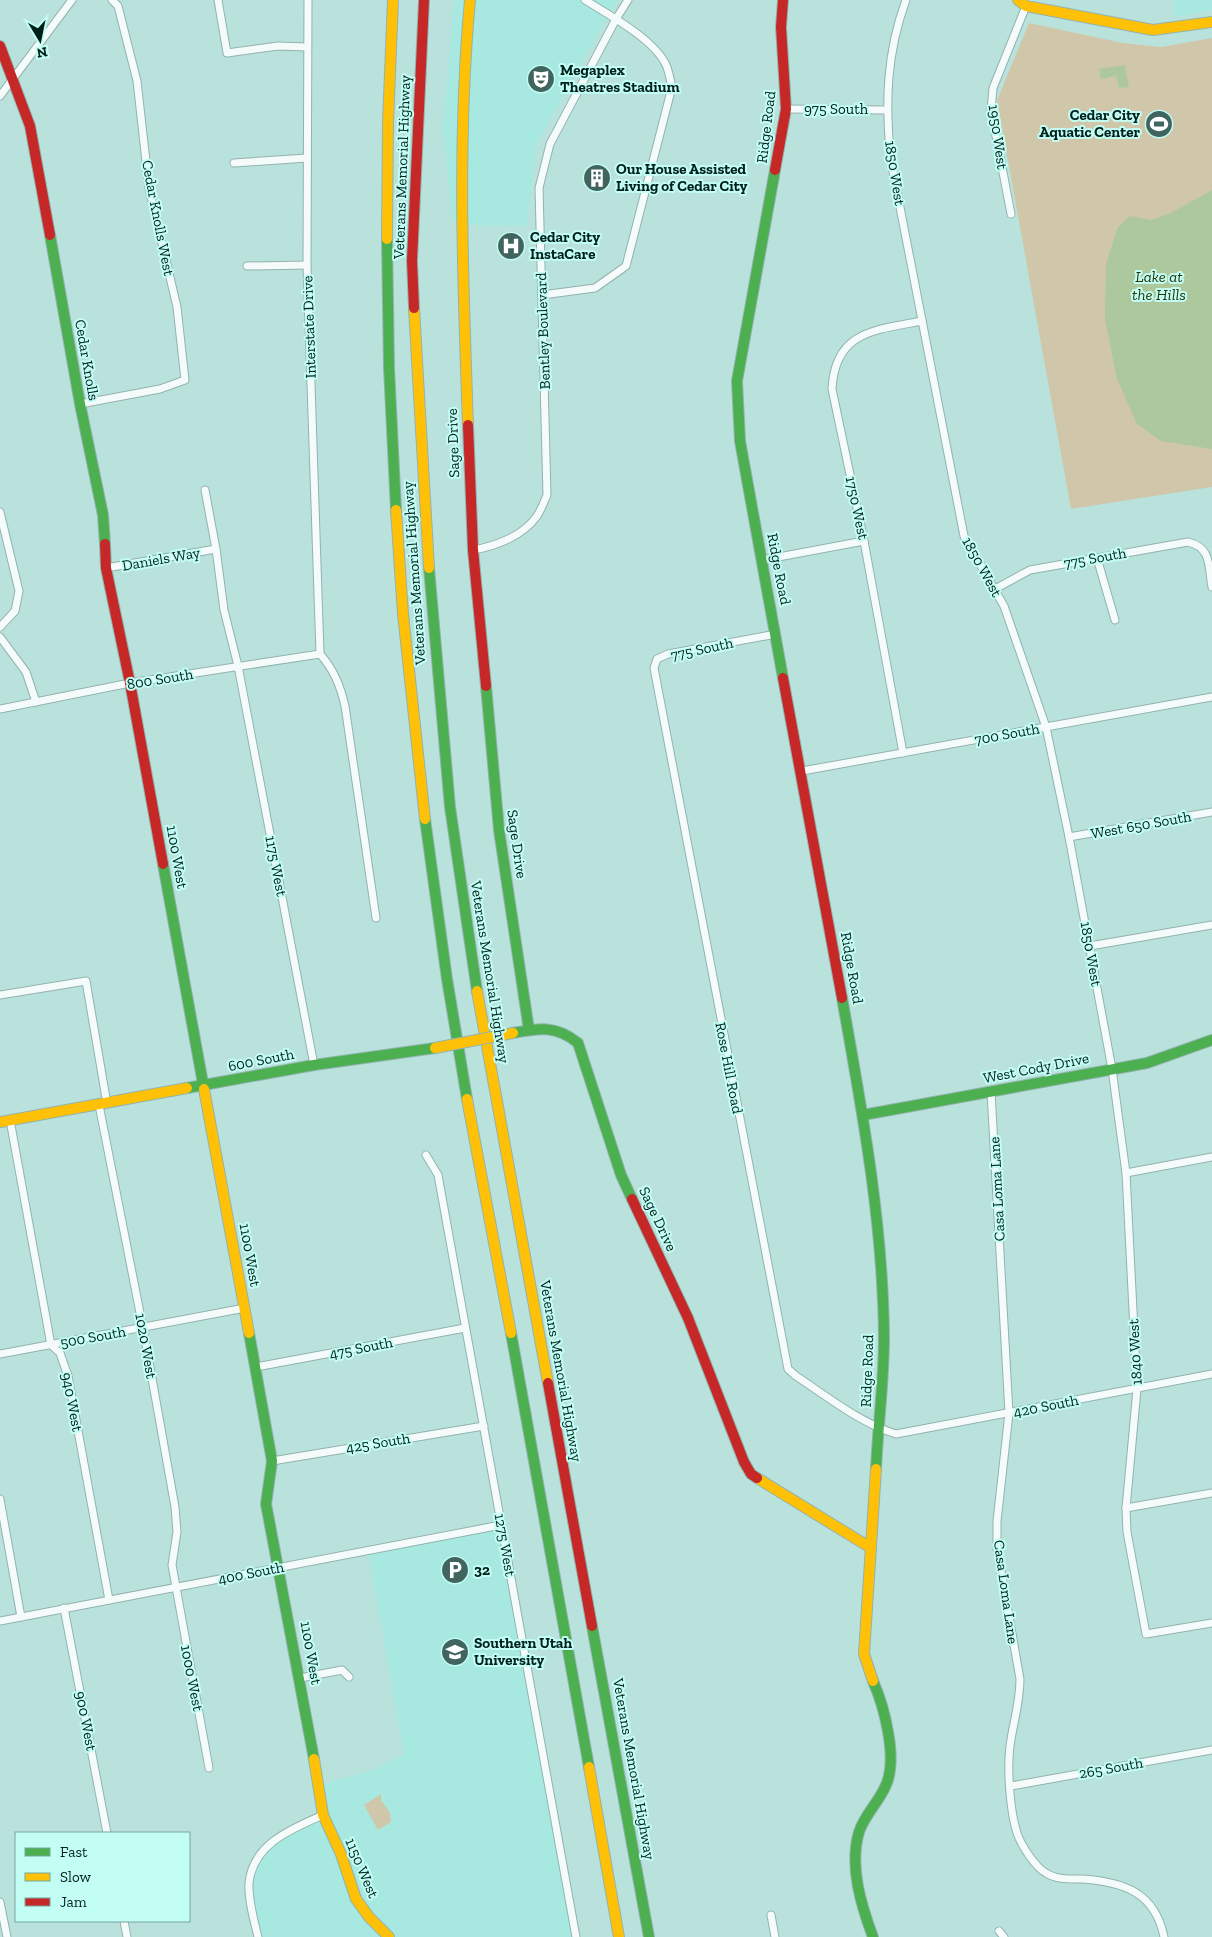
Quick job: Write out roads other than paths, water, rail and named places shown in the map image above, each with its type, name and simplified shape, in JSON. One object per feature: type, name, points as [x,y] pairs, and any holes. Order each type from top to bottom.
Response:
[{"type":"main road","points":[[385,0],[382,97],[387,114]]},
{"type":"main road","name":"Veterans Memorial Highway","points":[[393,0],[387,114],[387,326],[398,537],[408,657],[425,810],[447,981],[619,1937]]},
{"type":"main road","name":"Sage Drive","points":[[470,0],[464,67],[462,263],[473,550],[499,830],[529,1030],[551,1026],[566,1032],[578,1043],[621,1175],[688,1318],[744,1462],[751,1474],[871,1548]]},
{"type":"main road","name":"Ridge Road","points":[[783,0],[780,38],[785,71],[786,109],[737,381],[737,410],[740,441],[802,771],[863,1115],[874,1189],[881,1258],[884,1338],[880,1429],[864,1654],[866,1665],[881,1703],[890,1758],[890,1775],[884,1790],[859,1831],[856,1850],[857,1872],[873,1937]]},
{"type":"main road","name":"Veterans Memorial Highway","points":[[424,3],[412,261],[421,454],[432,618],[450,807],[474,975],[649,1937]]},
{"type":"main road","points":[[1022,3],[1153,30],[1212,22]]},
{"type":"main road","name":"Cedar Knolls","points":[[0,46],[14,79],[30,126],[80,404],[103,515],[106,568],[130,683]]},
{"type":"main road","name":"1100 West","points":[[130,683],[256,1367],[272,1461],[266,1504],[280,1567],[323,1815],[330,1832]]},
{"type":"main road","name":"600 South","points":[[5,1121],[314,1066],[435,1048],[529,1030]]},
{"type":"main road","name":"West Cody Drive","points":[[863,1115],[1147,1063],[1190,1046],[1212,1040]]},
{"type":"main road","name":"1150 West","points":[[330,1832],[341,1854],[356,1899],[369,1917],[389,1937]]},
{"type":"street","points":[[0,96],[72,0]]},
{"type":"street","name":"Cedar Knolls West","points":[[80,404],[160,389],[185,380],[177,307],[149,188],[137,81],[118,6],[112,0]]},
{"type":"street","points":[[218,0],[228,53],[278,46],[307,47]]},
{"type":"street","name":"Interstate Drive","points":[[308,0],[307,265],[320,654]]},
{"type":"street","points":[[542,295],[596,288],[626,266],[672,87],[667,65],[656,50],[616,19],[585,0]]},
{"type":"street","name":"Bentley Boulevard","points":[[473,550],[494,546],[514,537],[537,517],[548,495],[539,188],[550,144],[616,19],[628,0]]},
{"type":"street","name":"1850 West","points":[[906,0],[892,44],[888,74],[886,110],[891,161],[964,536],[1004,606],[1046,727],[1070,837],[1112,1069]]},
{"type":"street","name":"1950 West","points":[[1011,214],[991,110],[993,88],[1022,3]]},
{"type":"street","name":"975 South","points":[[786,109],[886,110]]},
{"type":"street","points":[[234,163],[307,158]]},
{"type":"street","points":[[247,266],[307,265]]},
{"type":"street","name":"1750 West","points":[[903,753],[864,541],[832,389],[832,372],[838,357],[848,344],[861,335],[876,330],[922,321]]},
{"type":"street","points":[[205,490],[216,549],[224,610],[238,666]]},
{"type":"street","points":[[0,512],[19,591],[15,611],[0,627]]},
{"type":"street","points":[[762,560],[864,541]]},
{"type":"street","name":"775 South","points":[[995,589],[1030,570],[1188,542],[1200,545],[1206,552],[1212,587]]},
{"type":"street","name":"Daniels Way","points":[[106,568],[216,549]]},
{"type":"street","points":[[1097,558],[1115,620]]},
{"type":"street","name":"775 South","points":[[657,659],[668,654],[776,634]]},
{"type":"street","points":[[0,637],[26,672],[36,702]]},
{"type":"street","points":[[320,654],[331,666],[339,682],[345,706],[376,918]]},
{"type":"street","name":"800 South","points":[[0,709],[130,683],[320,654]]},
{"type":"street","name":"Rose Hill Road","points":[[657,659],[654,668],[784,1357],[788,1369],[796,1376],[880,1429]]},
{"type":"street","name":"1175 West","points":[[238,666],[314,1066]]},
{"type":"street","name":"700 South","points":[[802,771],[1212,697]]},
{"type":"street","name":"West 650 South","points":[[1070,837],[1212,812]]},
{"type":"street","points":[[1090,946],[1212,925]]},
{"type":"street","name":"1020 West","points":[[0,995],[86,981],[103,1104],[175,1507],[177,1532],[172,1565],[176,1588]]},
{"type":"street","name":"1840 West","points":[[1112,1069],[1126,1173],[1137,1388],[1126,1508],[1127,1532],[1146,1634],[1212,1623]]},
{"type":"street","name":"Casa Loma Lane","points":[[991,1092],[1009,1413],[997,1521],[997,1548],[1020,1679],[1020,1699],[1009,1761],[1018,1835],[1035,1863],[1044,1873],[1057,1878],[1110,1881],[1128,1888],[1143,1897],[1154,1910],[1164,1937]]},
{"type":"street","name":"940 West","points":[[5,1121],[51,1345],[60,1354],[68,1376],[109,1600]]},
{"type":"street","name":"1275 West","points":[[426,1155],[438,1175],[576,1937]]},
{"type":"street","points":[[1126,1173],[1212,1157]]},
{"type":"street","name":"500 South","points":[[0,1354],[245,1308]]},
{"type":"street","name":"475 South","points":[[256,1367],[465,1328]]},
{"type":"street","name":"420 South","points":[[880,1429],[896,1434],[1212,1374]]},
{"type":"street","name":"425 South","points":[[272,1461],[484,1426]]},
{"type":"street","points":[[1126,1508],[1212,1493]]},
{"type":"street","points":[[0,1499],[21,1617]]},
{"type":"street","name":"400 South","points":[[0,1621],[501,1525]]},
{"type":"street","name":"1000 West","points":[[176,1588],[209,1768]]},
{"type":"street","name":"900 West","points":[[64,1608],[107,1832]]},
{"type":"street","points":[[300,1678],[342,1670],[349,1677]]},
{"type":"street","name":"265 South","points":[[1011,1786],[1212,1750]]},
{"type":"street","points":[[258,1937],[250,1899],[249,1884],[252,1870],[261,1854],[274,1840],[292,1828],[323,1815]]},
{"type":"street","points":[[0,1902],[7,1937]]},
{"type":"street","points":[[771,1915],[775,1937]]},
{"type":"street","points":[[124,1922],[126,1937]]},
{"type":"street","points":[[999,1931],[1004,1937]]},
{"type":"water","points":[[1125,65],[1129,87],[1119,88],[1116,76],[1101,79],[1099,69]]},
{"type":"water","name":"Lake at the Hills","points":[[1212,190],[1212,449],[1161,441],[1137,424],[1117,379],[1105,319],[1106,264],[1118,227],[1130,216],[1151,220],[1171,213]]},
{"type":"place","name":"Megaplex Theatres Stadium","points":[[541,79]]},
{"type":"place","name":"Cedar City Aquatic Center","points":[[1159,124]]},
{"type":"place","name":"Our House Assisted Living of Cedar City","points":[[597,178]]},
{"type":"place","name":"Cedar City InstaCare","points":[[511,246]]},
{"type":"place","name":"32","points":[[455,1570]]},
{"type":"place","name":"Southern Utah University","points":[[455,1652]]}]
